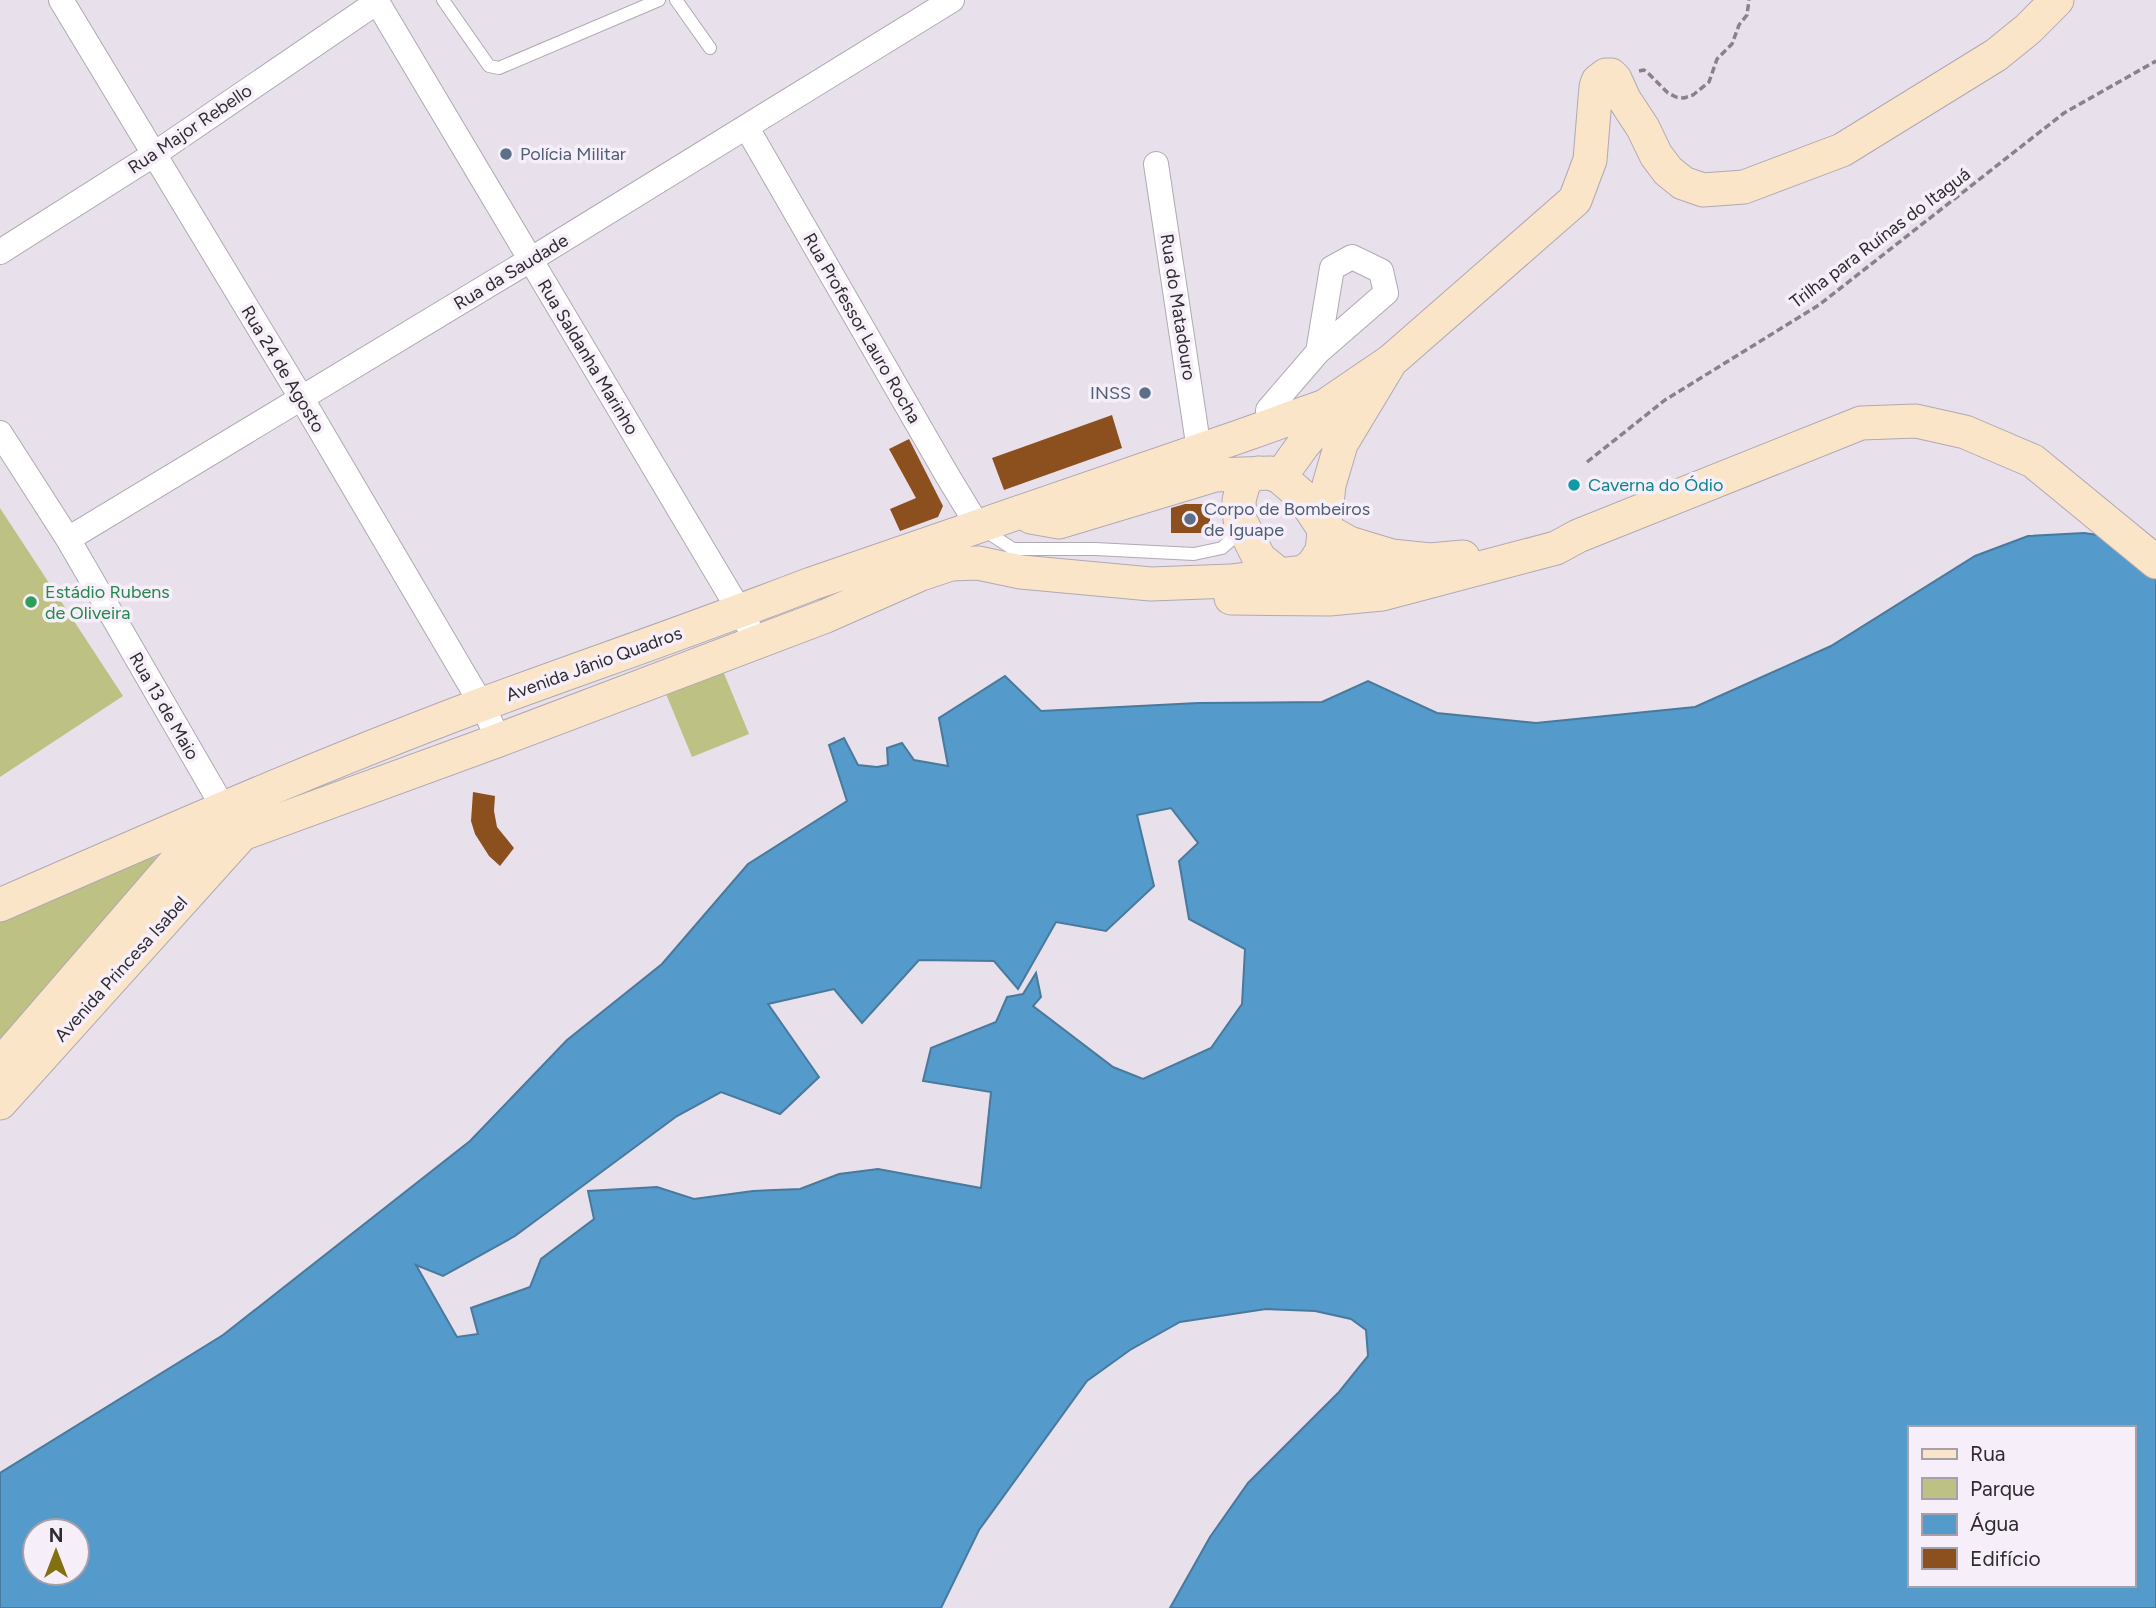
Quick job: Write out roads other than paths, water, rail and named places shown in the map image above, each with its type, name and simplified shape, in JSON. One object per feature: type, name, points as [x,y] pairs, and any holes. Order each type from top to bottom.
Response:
[{"type":"main road","points":[[1207,463],[1269,426],[1325,406],[1391,361],[1576,200],[1590,160],[1598,81],[1606,75],[1611,75],[1656,155],[1675,177],[1703,190],[1744,187],[1842,150],[1996,55],[2028,29],[2057,0]]},
{"type":"main road","points":[[1151,584],[1231,581],[1303,572],[1313,565],[1322,551],[1329,485],[1341,444],[1391,361]]},
{"type":"main road","points":[[1280,575],[1259,558],[1240,520],[1239,500],[1245,479],[1269,475],[1303,444],[1358,382]]},
{"type":"main road","points":[[1151,584],[1217,598],[1329,599],[1382,594],[1556,548],[1578,536],[1861,423],[1916,421],[1965,432],[2033,461],[2156,562]]},
{"type":"main road","points":[[1269,426],[1303,444],[1329,485]]},
{"type":"main road","points":[[1207,463],[1245,462],[1303,444]]},
{"type":"main road","points":[[1207,463],[1269,475],[1302,496],[1324,528],[1349,543],[1392,556],[1430,560],[1556,548]]},
{"type":"main road","name":"Avenida Jânio Quadros","points":[[0,905],[223,807],[482,705],[811,584],[1013,514],[1207,463]]},
{"type":"main road","name":"Avenida Jânio Quadros","points":[[242,834],[826,616],[921,574],[951,564],[978,563],[1021,572],[1063,563],[1151,584]]},
{"type":"main road","points":[[1313,565],[1394,579],[1431,580]]},
{"type":"main road","points":[[811,584],[826,616]]},
{"type":"main road","name":"Rua 13 de Maio","points":[[223,807],[242,834]]},
{"type":"main road","name":"Avenida Princesa Isabel","points":[[0,1065],[223,807]]},
{"type":"main road","name":"Avenida Princesa Isabel","points":[[0,1103],[242,834]]},
{"type":"street","name":"Rua 24 de Agosto","points":[[61,0],[302,399],[482,705],[499,740]]},
{"type":"street","name":"Rua da Saudade","points":[[68,539],[747,128],[952,0]]},
{"type":"street","name":"Rua Major Rebello","points":[[0,252],[153,155],[377,1]]},
{"type":"street","name":"Rua Saldanha Marinho","points":[[377,1],[757,641]]},
{"type":"street","name":"Rua Professor Lauro Rocha","points":[[747,128],[978,526]]},
{"type":"street","name":"Rua do Matadouro","points":[[1156,164],[1207,463]]},
{"type":"street","points":[[1269,426],[1268,410],[1318,352]]},
{"type":"street","name":"Rua 13 de Maio","points":[[0,433],[68,539],[223,807]]},
{"type":"lane","points":[[443,0],[489,66],[499,68],[659,0]]},
{"type":"lane","points":[[676,0],[710,48]]},
{"type":"lane","points":[[978,526],[1013,549],[1063,563],[1095,549],[1194,554],[1222,548],[1244,528]]},
{"type":"water","points":[[2084,533],[2156,543],[2156,1608],[1170,1608],[1210,1537],[1248,1483],[1339,1392],[1368,1356],[1366,1330],[1351,1319],[1315,1311],[1266,1309],[1180,1322],[1130,1350],[1087,1381],[979,1530],[941,1608],[0,1608],[0,1473],[223,1335],[470,1141],[567,1040],[662,964],[748,864],[847,801],[829,745],[844,738],[858,765],[877,767],[888,765],[887,748],[902,743],[914,760],[948,766],[939,718],[1005,676],[1041,711],[1198,703],[1322,702],[1368,681],[1437,713],[1536,723],[1695,707],[1831,646],[1975,556],[2028,536]],"holes":[[[1171,808],[1198,843],[1179,861],[1189,919],[1245,949],[1242,1004],[1211,1048],[1143,1079],[1113,1067],[1033,1006],[1041,997],[1036,973],[1023,994],[1007,997],[996,1022],[931,1048],[923,1081],[991,1092],[981,1188],[878,1169],[839,1174],[800,1189],[753,1191],[694,1199],[657,1187],[588,1191],[594,1219],[541,1259],[530,1287],[471,1308],[478,1334],[457,1337],[416,1265],[443,1276],[515,1236],[677,1116],[721,1092],[780,1114],[819,1077],[768,1004],[834,989],[862,1023],[919,960],[994,961],[1018,989],[1056,922],[1106,931],[1154,886],[1137,815]]]},
{"type":"place","name":"Polícia Militar","points":[[506,154]]},
{"type":"place","name":"INSS","points":[[1145,393]]},
{"type":"place","name":"Caverna do Ódio","points":[[1574,485]]},
{"type":"place","name":"Corpo de Bombeiros de Iguape","points":[[1190,519]]},
{"type":"place","name":"Estádio Rubens de Oliveira","points":[[31,602]]}]
